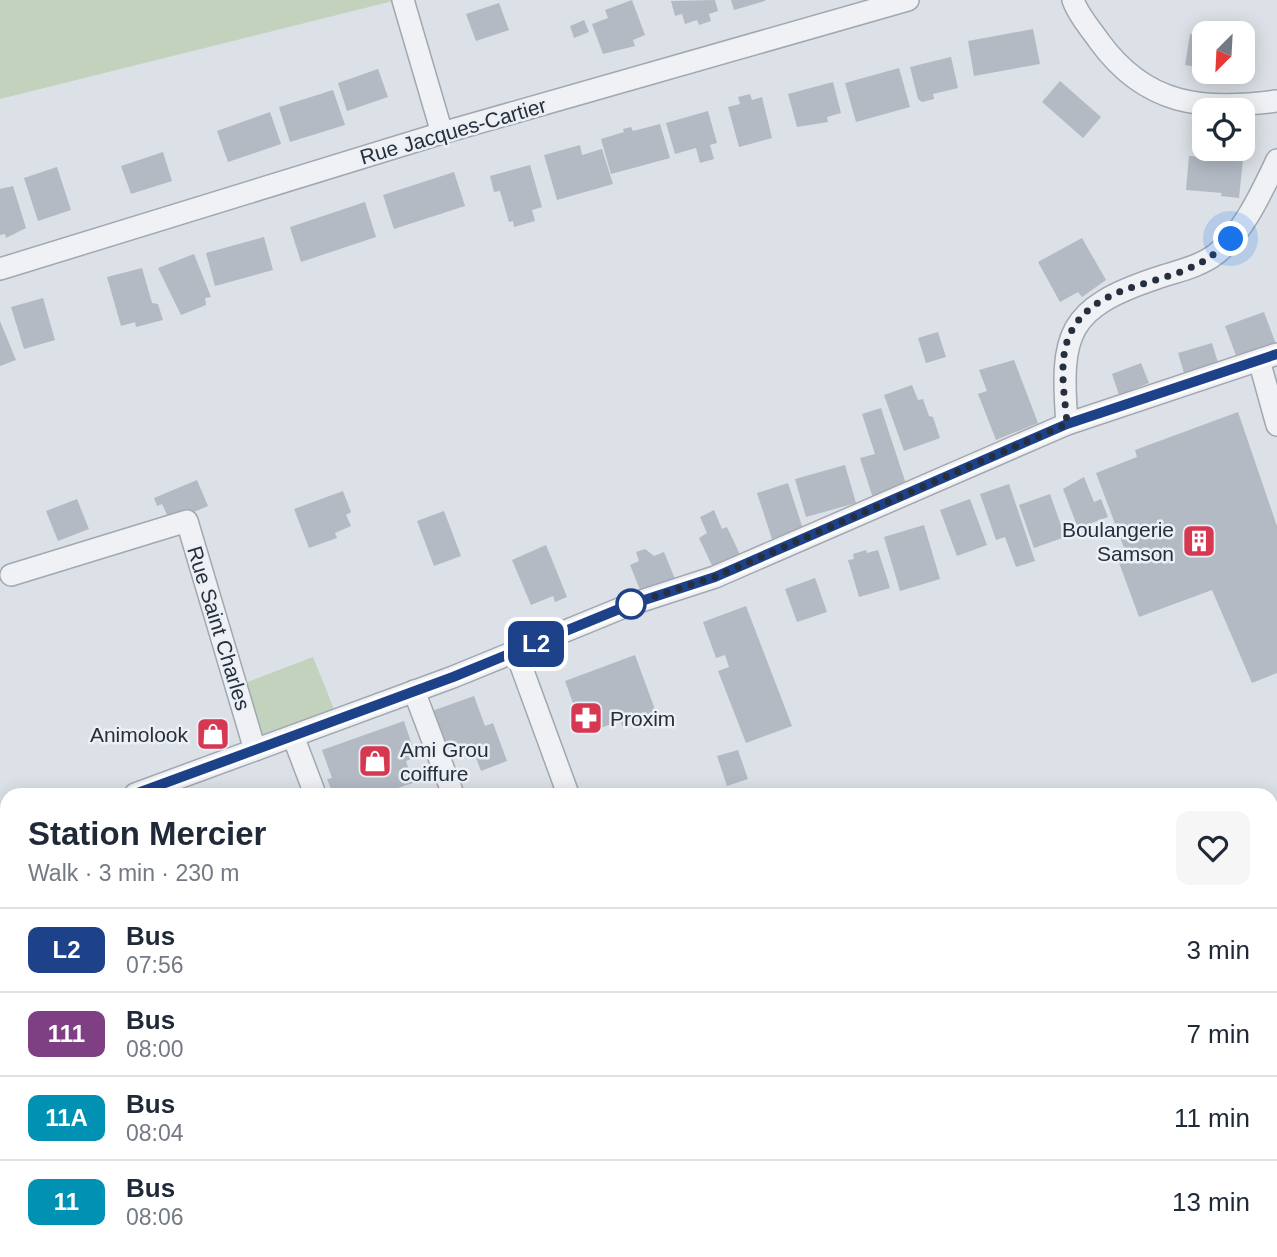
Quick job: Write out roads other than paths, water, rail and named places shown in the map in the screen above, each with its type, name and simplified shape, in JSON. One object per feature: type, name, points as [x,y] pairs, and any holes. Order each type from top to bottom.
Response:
[{"type":"street","points":[[403,0],[442,133]]},
{"type":"street","name":"Rue Jacques-Cartier","points":[[0,270],[442,133],[908,0]]},
{"type":"street","points":[[1073,0],[1104,48],[1137,81],[1172,99],[1206,106],[1235,107],[1277,101]]},
{"type":"street","points":[[1067,424],[1063,373],[1071,332],[1096,305],[1123,290],[1191,268],[1216,254],[1231,239],[1277,160]]},
{"type":"street","points":[[158,788],[516,652],[629,605],[715,577],[1067,424],[1268,357],[1277,425]]},
{"type":"street","name":"Rue Saint Charles","points":[[11,575],[187,521],[255,750]]},
{"type":"street","points":[[516,652],[566,788]]},
{"type":"street","points":[[414,691],[451,788]]},
{"type":"street","points":[[293,736],[313,788]]},
{"type":"place","name":"Boulangerie Samson","points":[[1199,541]]},
{"type":"place","name":"Proxim","points":[[586,718]]},
{"type":"place","name":"Animolook","points":[[213,734]]},
{"type":"place","name":"Ami Grou coiffure","points":[[375,761]]}]
